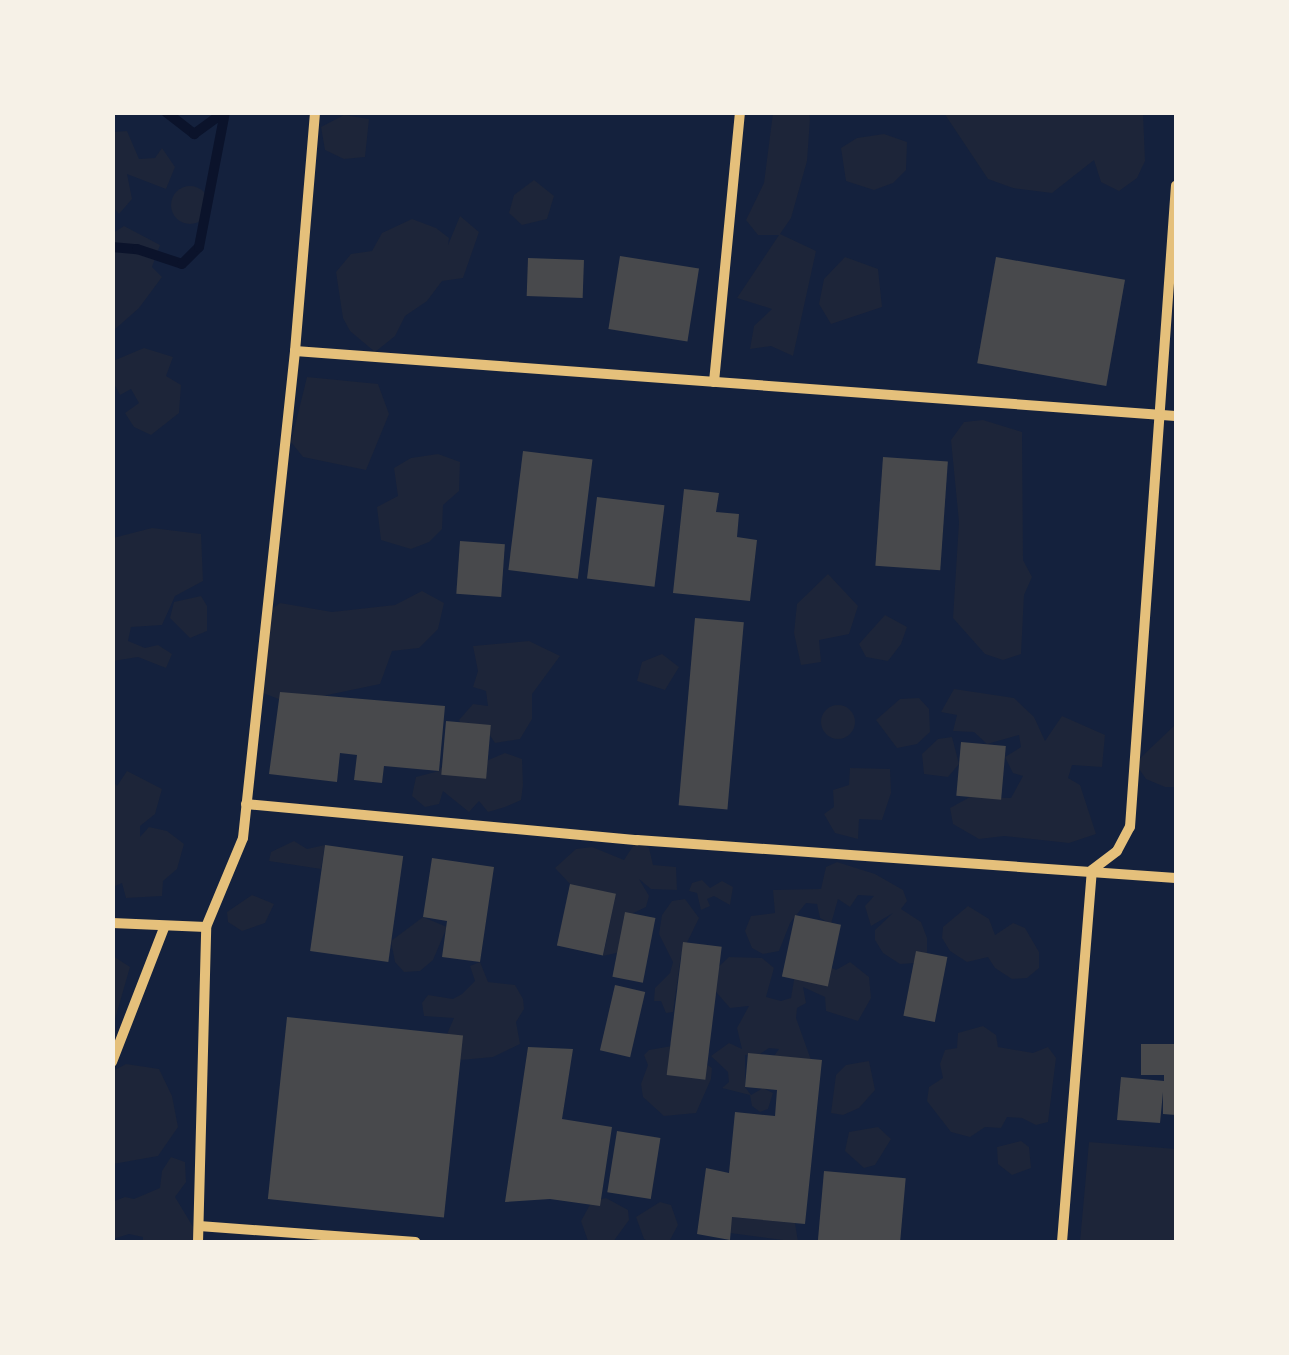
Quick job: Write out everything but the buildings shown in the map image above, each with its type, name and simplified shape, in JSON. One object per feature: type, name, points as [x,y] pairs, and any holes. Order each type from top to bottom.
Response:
[{"type":"street","points":[[198,1242],[206,927],[232,871],[246,804],[268,575],[296,351],[315,112]]},
{"type":"street","points":[[714,382],[740,112]]},
{"type":"street","points":[[1062,1242],[1092,870],[1118,851],[1130,827],[1144,675],[1158,415],[1176,186]]},
{"type":"street","points":[[296,351],[1176,416]]},
{"type":"street","points":[[246,804],[637,840],[1176,878]]},
{"type":"street","points":[[112,922],[164,928],[206,927]]},
{"type":"street","points":[[112,1062],[164,928]]},
{"type":"street","points":[[199,1226],[415,1242]]},
{"type":"shaded area","points":[[773,113],[809,113],[810,119],[807,161],[791,218],[780,234],[816,251],[793,356],[771,346],[750,349],[754,326],[772,309],[737,298],[779,235],[758,235],[746,220],[764,183]]},
{"type":"shaded area","points":[[944,113],[1143,113],[1145,161],[1137,178],[1119,191],[1101,182],[1094,160],[1052,193],[1013,188],[988,179]]},
{"type":"shaded area","points":[[344,115],[369,119],[365,157],[344,159],[325,150],[321,127]]},
{"type":"shaded area","points":[[127,131],[139,159],[155,158],[162,148],[175,167],[166,189],[127,174],[132,199],[119,214],[113,207],[113,132]]},
{"type":"shaded area","points":[[884,134],[907,142],[906,170],[893,183],[874,190],[846,181],[841,148],[857,138]]},
{"type":"shaded area","points":[[534,180],[554,196],[547,219],[522,225],[509,213],[514,195]]},
{"type":"shaded area","points":[[190,186],[204,191],[209,205],[204,219],[190,224],[176,219],[171,205],[176,191]]},
{"type":"shaded area","points":[[460,216],[479,232],[463,278],[442,281],[427,301],[405,316],[395,336],[375,352],[350,331],[343,318],[336,272],[351,254],[372,251],[382,233],[412,219],[436,228],[449,238],[448,245]]},
{"type":"shaded area","points":[[124,226],[160,245],[152,267],[162,277],[139,308],[113,331],[113,233]]},
{"type":"shaded area","points":[[845,257],[878,269],[882,307],[831,324],[819,304],[824,279]]},
{"type":"shaded area","points":[[144,348],[173,357],[166,376],[181,385],[179,413],[151,435],[134,427],[125,413],[139,403],[131,389],[120,395],[113,382],[113,361]]},
{"type":"shaded area","points":[[307,377],[378,384],[389,414],[366,470],[303,457],[291,442]]},
{"type":"shaded area","points":[[983,420],[1022,432],[1023,560],[1032,577],[1024,595],[1021,654],[1003,660],[985,654],[953,618],[959,522],[951,440],[964,422]]},
{"type":"shaded area","points":[[438,454],[460,462],[459,491],[443,505],[442,529],[429,542],[411,549],[381,540],[377,507],[398,496],[394,468],[411,458]]},
{"type":"shaded area","points":[[152,528],[201,534],[203,581],[175,596],[162,625],[131,627],[128,641],[145,648],[158,645],[172,654],[166,668],[138,657],[113,661],[113,538]]},
{"type":"shaded area","points":[[828,574],[858,606],[849,634],[819,640],[821,662],[801,665],[794,633],[797,604]]},
{"type":"shaded area","points":[[422,591],[444,603],[438,629],[419,648],[392,651],[380,684],[289,703],[263,693],[256,662],[260,632],[264,615],[280,603],[332,612],[395,605]]},
{"type":"shaded area","points":[[201,596],[207,606],[207,631],[190,638],[170,618],[174,602]]},
{"type":"shaded area","points":[[885,615],[907,627],[901,644],[888,661],[866,657],[859,644]]},
{"type":"shaded area","points":[[529,641],[560,656],[532,694],[532,719],[520,739],[495,743],[487,731],[466,735],[459,720],[473,704],[488,706],[486,691],[473,687],[478,671],[473,646]]},
{"type":"shaded area","points":[[662,654],[679,667],[665,690],[637,681],[642,662]]},
{"type":"shaded area","points":[[954,689],[1014,698],[1034,717],[1045,741],[1062,716],[1105,735],[1102,767],[1072,765],[1068,778],[1080,785],[1096,834],[1069,843],[1004,836],[979,839],[953,824],[950,808],[970,797],[1011,798],[1023,776],[1013,773],[1005,757],[1021,747],[1019,735],[987,744],[974,732],[953,731],[957,715],[941,712]]},
{"type":"shaded area","points":[[919,698],[929,709],[930,732],[917,744],[897,748],[876,720],[900,699]]},
{"type":"shaded area","points":[[838,705],[850,710],[855,722],[850,734],[838,739],[826,734],[821,722],[826,710]]},
{"type":"shaded area","points":[[1176,724],[1176,787],[1165,787],[1146,779],[1135,763]]},
{"type":"shaded area","points":[[952,737],[959,764],[948,777],[924,774],[922,754],[938,739]]},
{"type":"shaded area","points":[[505,753],[522,759],[521,800],[488,812],[479,801],[469,812],[443,791],[439,804],[425,807],[412,796],[416,777],[439,771],[449,756],[472,767]]},
{"type":"shaded area","points":[[850,768],[890,769],[891,793],[882,820],[859,819],[858,839],[835,833],[824,814],[834,807],[833,790],[849,785]]},
{"type":"shaded area","points":[[127,771],[162,789],[155,814],[140,826],[140,837],[149,827],[167,831],[184,844],[177,869],[163,881],[162,896],[126,898],[122,883],[113,887],[113,781],[117,786]]},
{"type":"shaded area","points":[[637,840],[649,848],[653,865],[676,867],[677,890],[651,889],[639,879],[649,896],[646,907],[623,918],[625,951],[603,956],[616,894],[570,884],[555,868],[576,849],[592,847],[624,860]]},
{"type":"shaded area","points":[[294,841],[307,849],[325,845],[321,869],[269,861],[271,852]]},
{"type":"shaded area","points":[[837,862],[875,874],[903,890],[907,901],[901,909],[921,922],[927,954],[915,963],[900,964],[883,953],[875,940],[875,930],[893,913],[871,926],[865,906],[874,896],[858,895],[850,907],[838,899],[831,924],[820,918],[817,904],[806,903],[790,923],[779,951],[763,954],[752,948],[745,931],[751,916],[775,913],[773,890],[821,889],[826,867]]},
{"type":"shaded area","points":[[702,880],[710,888],[722,881],[733,887],[730,905],[714,896],[707,899],[710,906],[701,910],[697,893],[689,891],[692,883]]},
{"type":"shaded area","points":[[252,895],[274,904],[265,923],[242,931],[228,922],[227,912]]},
{"type":"shaded area","points":[[685,899],[699,918],[681,955],[673,1012],[666,1013],[661,1001],[654,1001],[655,988],[670,973],[673,962],[659,934],[662,915],[672,901]]},
{"type":"shaded area","points":[[968,906],[989,919],[995,935],[1013,923],[1025,928],[1039,952],[1039,968],[1027,978],[1012,979],[995,968],[988,957],[967,962],[950,951],[942,938],[943,927]]},
{"type":"shaded area","points":[[423,917],[447,927],[433,960],[420,971],[404,972],[395,962],[391,941]]},
{"type":"shaded area","points":[[113,956],[130,967],[113,1026]]},
{"type":"shaded area","points":[[729,957],[762,958],[774,968],[766,997],[781,1001],[791,998],[796,968],[824,964],[836,970],[850,962],[869,977],[871,998],[858,1021],[826,1011],[825,997],[803,987],[806,1003],[797,1008],[796,1018],[811,1060],[774,1056],[779,1049],[769,1048],[760,1054],[745,1055],[745,1087],[751,1095],[763,1088],[773,1093],[768,1109],[760,1112],[752,1106],[750,1095],[722,1088],[729,1082],[728,1072],[711,1056],[729,1043],[742,1049],[737,1028],[749,1006],[730,1008],[716,992],[716,969]]},
{"type":"shaded area","points":[[480,962],[488,982],[515,985],[523,999],[524,1009],[516,1022],[520,1044],[493,1057],[461,1060],[447,1034],[454,1018],[424,1016],[422,1003],[428,995],[453,999],[462,994],[475,981],[470,966]]},
{"type":"shaded area","points":[[983,1026],[996,1035],[998,1047],[1033,1053],[1048,1047],[1056,1058],[1048,1122],[1036,1125],[1022,1118],[1007,1117],[1001,1128],[985,1127],[970,1137],[951,1132],[927,1101],[929,1087],[943,1078],[940,1064],[945,1050],[957,1048],[958,1033]]},
{"type":"shaded area","points":[[678,1045],[712,1068],[711,1079],[696,1113],[664,1116],[643,1097],[641,1084],[648,1065],[644,1055],[649,1050]]},
{"type":"shaded area","points":[[869,1061],[875,1090],[859,1108],[843,1115],[831,1113],[836,1075],[846,1065]]},
{"type":"shaded area","points":[[126,1064],[159,1069],[172,1096],[178,1127],[158,1156],[113,1164],[113,1071]]},
{"type":"shaded area","points":[[878,1127],[891,1139],[875,1165],[864,1168],[845,1151],[849,1132]]},
{"type":"shaded area","points":[[1021,1141],[1029,1147],[1031,1168],[1012,1175],[998,1164],[997,1147]]},
{"type":"shaded area","points":[[1089,1142],[1176,1149],[1176,1242],[1080,1242]]},
{"type":"shaded area","points":[[171,1157],[185,1162],[186,1182],[175,1197],[198,1235],[197,1242],[143,1242],[143,1237],[129,1234],[113,1239],[112,1202],[125,1197],[134,1199],[160,1188],[162,1171]]},
{"type":"shaded area","points":[[606,1198],[628,1210],[629,1220],[613,1242],[588,1241],[581,1221],[592,1201]]},
{"type":"shaded area","points":[[660,1202],[671,1205],[678,1225],[670,1240],[650,1242],[644,1239],[636,1217]]},
{"type":"shaded area","points":[[731,1217],[795,1223],[798,1242],[730,1233]]},
{"type":"waterway","points":[[166,112],[194,134],[224,112]]},
{"type":"waterway","points":[[112,247],[137,249],[182,264],[199,247],[225,112]]}]
